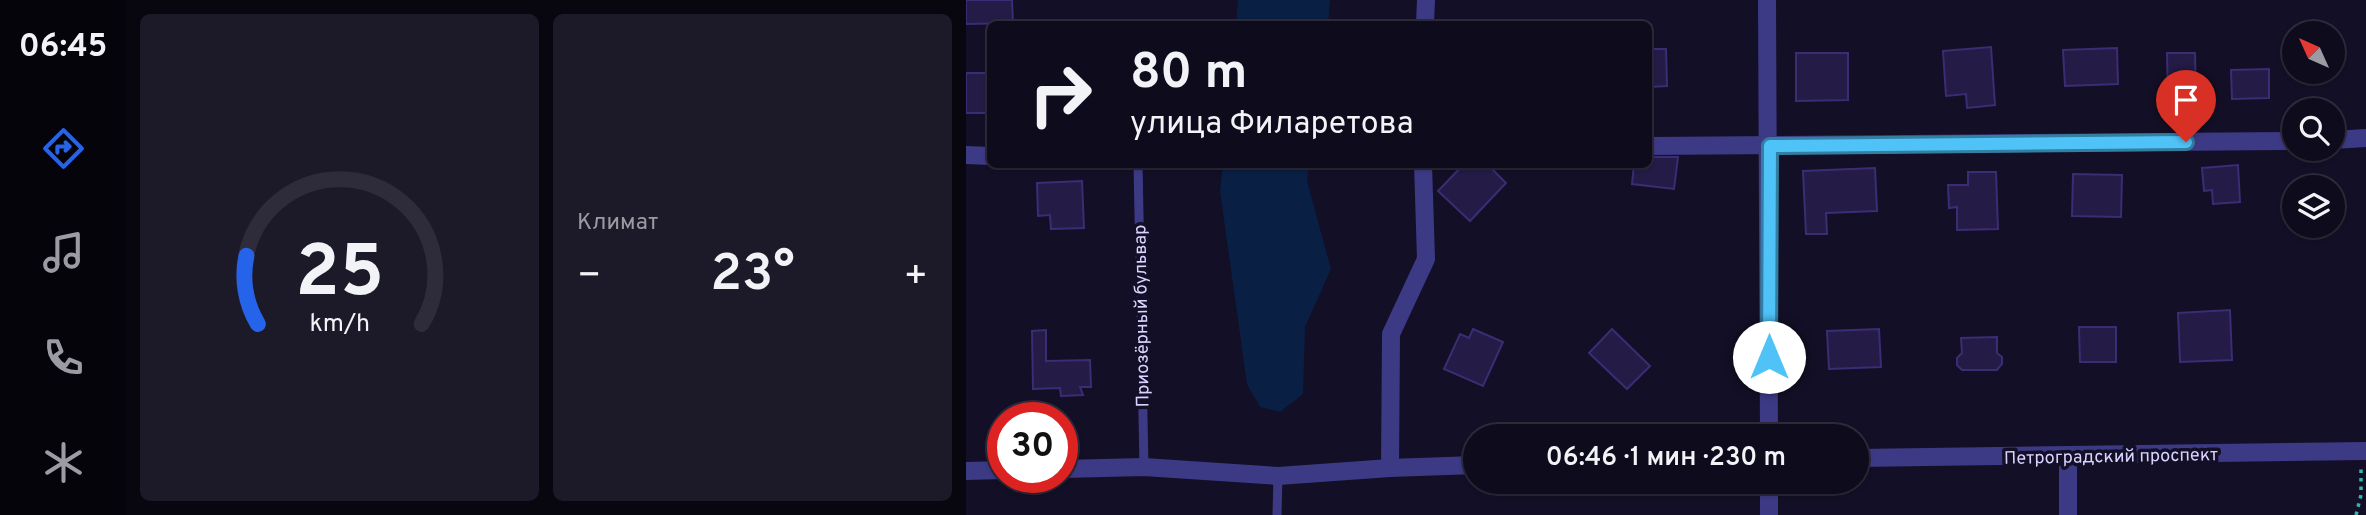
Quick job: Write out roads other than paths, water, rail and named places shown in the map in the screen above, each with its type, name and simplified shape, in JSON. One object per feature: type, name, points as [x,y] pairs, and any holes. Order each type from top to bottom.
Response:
[{"type":"street","points":[[1425,21],[1426,0]]},
{"type":"street","points":[[1768,0],[1769,424]]},
{"type":"street","points":[[2345,139],[2366,138]]},
{"type":"street","points":[[1652,146],[2282,141]]},
{"type":"street","points":[[966,155],[987,156]]},
{"type":"street","points":[[1390,468],[1391,334],[1426,259],[1423,168]]},
{"type":"street","name":"Петроградский проспект","points":[[1869,458],[2363,451]]},
{"type":"street","points":[[2068,457],[2068,515]]},
{"type":"street","points":[[1078,469],[1144,467],[1278,476],[1463,465]]},
{"type":"street","points":[[966,471],[987,470]]},
{"type":"street","points":[[1769,494],[1769,515]]},
{"type":"lane","name":"Приозёрный бульвар","points":[[1138,168],[1144,467]]},
{"type":"lane","points":[[1276,515],[1278,476]]},
{"type":"water","points":[[1238,0],[1330,0],[1328,21],[1236,21]]},
{"type":"water","points":[[1223,168],[1309,168],[1307,181],[1331,269],[1305,327],[1303,394],[1280,412],[1260,407],[1247,384],[1220,191]]}]
